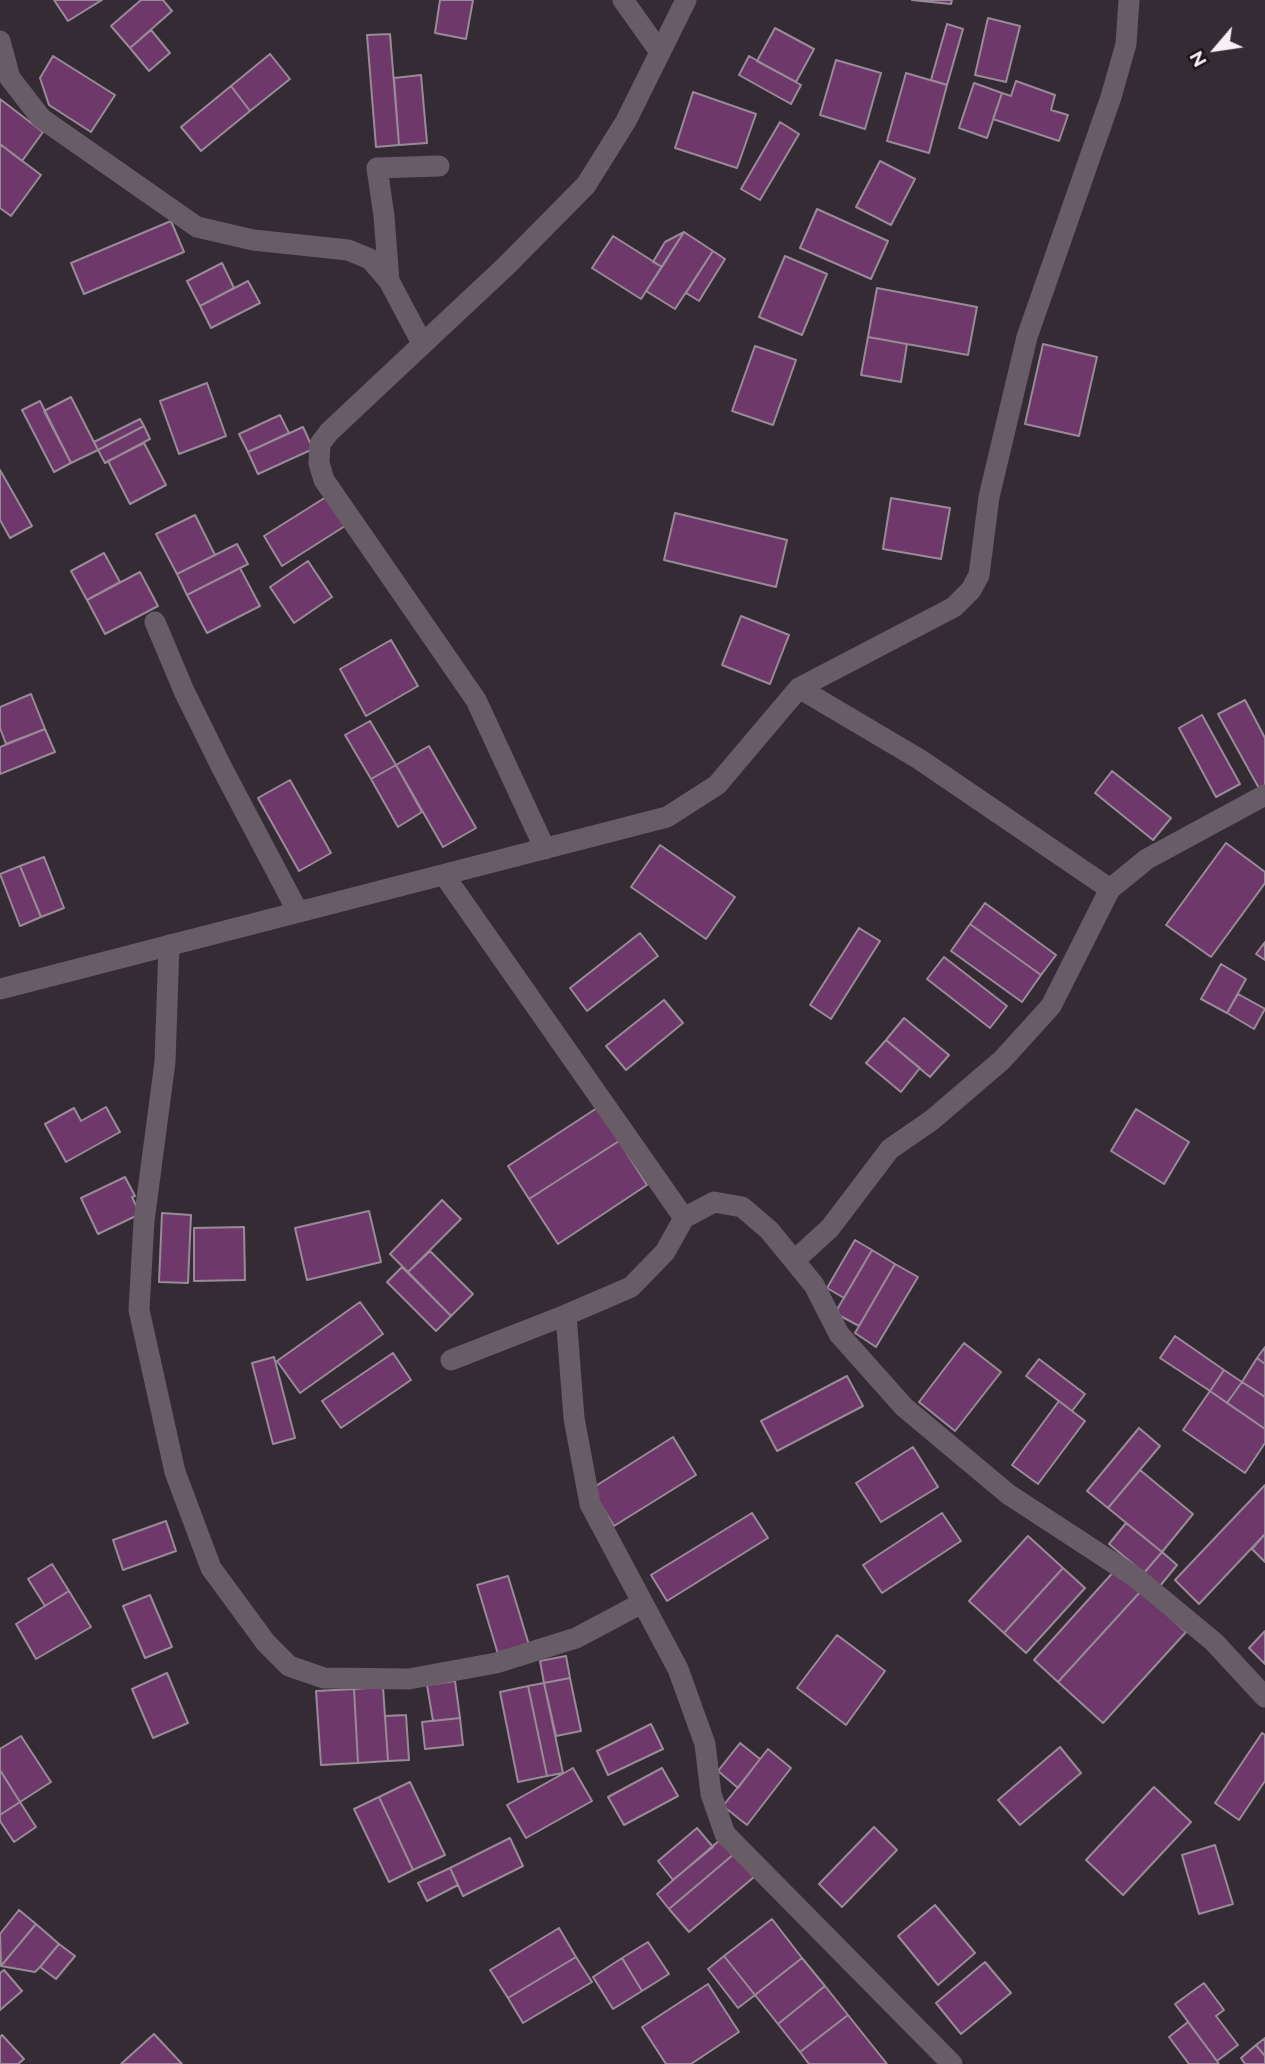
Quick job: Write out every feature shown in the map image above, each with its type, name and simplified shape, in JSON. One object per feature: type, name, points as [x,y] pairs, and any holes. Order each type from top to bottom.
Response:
[{"type":"street","points":[[623,0],[660,52]]},
{"type":"street","points":[[545,849],[476,700],[324,480],[319,463],[320,444],[329,432],[506,266],[586,185],[626,121],[686,0]]},
{"type":"street","points":[[0,989],[667,817],[718,785],[799,688],[954,607],[971,590],[979,575],[989,497],[1027,337],[1111,97],[1126,44],[1129,0]]},
{"type":"street","points":[[0,41],[10,78],[41,118],[197,227],[253,240],[348,250],[370,259],[389,281],[422,343]]},
{"type":"street","points":[[389,281],[377,168],[439,166]]},
{"type":"street","points":[[155,622],[216,757],[298,912]]},
{"type":"street","points":[[799,688],[919,760],[1110,889]]},
{"type":"street","points":[[794,1261],[830,1228],[890,1149],[932,1119],[1002,1060],[1051,1006],[1110,889],[1147,859],[1265,794]]},
{"type":"street","points":[[444,875],[684,1218]]},
{"type":"street","points":[[169,946],[165,1062],[144,1221],[139,1310],[175,1472],[211,1568],[265,1643],[289,1666],[324,1678],[409,1679],[496,1663],[576,1637],[642,1602]]},
{"type":"street","points":[[451,1360],[631,1287],[665,1252],[684,1218],[715,1202],[742,1207],[769,1230],[814,1285],[839,1334],[904,1407],[1008,1494],[1138,1579],[1214,1642],[1265,1697]]},
{"type":"street","points":[[566,1315],[575,1418],[590,1504],[678,1669],[705,1744],[711,1794],[725,1834],[952,2064]]},
{"type":"building","points":[[54,0],[102,0],[68,21]]},
{"type":"building","points":[[141,0],[163,0],[172,11],[130,48],[111,26]]},
{"type":"building","points":[[440,0],[473,0],[466,39],[435,33]]},
{"type":"building","points":[[912,0],[952,0],[951,4]]},
{"type":"building","points":[[988,18],[1020,26],[1006,82],[975,75]]},
{"type":"building","points":[[947,24],[963,29],[947,85],[931,80]]},
{"type":"building","points":[[775,28],[814,49],[796,82],[757,61]]},
{"type":"building","points":[[151,30],[170,53],[149,71],[130,48]]},
{"type":"building","points":[[390,34],[399,145],[376,147],[367,35]]},
{"type":"building","points":[[270,54],[290,79],[250,111],[231,86]]},
{"type":"building","points":[[53,56],[115,95],[91,132],[49,105],[40,78]]},
{"type":"building","points":[[749,56],[801,85],[791,104],[739,75]]},
{"type":"building","points":[[836,60],[881,73],[865,129],[820,115]]},
{"type":"building","points":[[906,73],[947,85],[929,153],[887,141]]},
{"type":"building","points":[[421,75],[427,143],[399,145],[394,78]]},
{"type":"building","points":[[1016,81],[1055,95],[1051,110],[1068,115],[1059,141],[993,119],[1002,93],[1011,96]]},
{"type":"building","points":[[974,83],[1002,93],[987,138],[959,128]]},
{"type":"building","points":[[231,86],[250,111],[201,151],[181,127]]},
{"type":"building","points":[[693,92],[756,114],[737,168],[675,148]]},
{"type":"building","points":[[0,99],[43,132],[22,161],[0,144]]},
{"type":"building","points":[[780,122],[799,134],[760,200],[741,189]]},
{"type":"building","points":[[0,144],[41,175],[11,216],[0,208]]},
{"type":"building","points":[[880,161],[915,179],[891,225],[856,207]]},
{"type":"building","points":[[817,209],[888,241],[871,279],[800,248]]},
{"type":"building","points":[[171,221],[184,252],[84,294],[71,263]]},
{"type":"building","points":[[684,232],[713,251],[675,309],[646,291]]},
{"type":"building","points":[[684,232],[662,267],[653,262],[665,242]]},
{"type":"building","points":[[613,236],[662,267],[641,299],[592,268]]},
{"type":"building","points":[[713,251],[725,259],[699,301],[686,293]]},
{"type":"building","points":[[785,256],[827,274],[802,335],[759,317]]},
{"type":"building","points":[[222,263],[234,288],[200,306],[187,281]]},
{"type":"building","points":[[248,281],[260,303],[211,328],[200,306]]},
{"type":"building","points":[[877,288],[977,307],[968,355],[868,337]]},
{"type":"building","points":[[868,337],[907,344],[901,382],[861,375]]},
{"type":"building","points":[[1043,344],[1097,357],[1079,436],[1025,424]]},
{"type":"building","points":[[755,346],[796,360],[773,425],[732,411]]},
{"type":"building","points":[[207,383],[226,436],[179,454],[160,401]]},
{"type":"building","points":[[71,397],[98,450],[71,463],[44,411]]},
{"type":"building","points":[[40,401],[71,463],[54,472],[22,410]]},
{"type":"building","points":[[280,415],[289,433],[248,452],[239,434]]},
{"type":"building","points":[[140,419],[144,426],[98,450],[94,442]]},
{"type":"building","points":[[144,426],[150,439],[105,463],[98,450]]},
{"type":"building","points":[[303,427],[313,449],[258,474],[248,452]]},
{"type":"building","points":[[144,443],[166,485],[130,504],[108,461]]},
{"type":"building","points":[[0,470],[32,526],[10,538],[0,520]]},
{"type":"building","points":[[326,497],[345,526],[282,566],[264,536]]},
{"type":"building","points":[[891,498],[950,508],[941,559],[883,549]]},
{"type":"building","points":[[675,513],[787,540],[776,587],[664,560]]},
{"type":"building","points":[[195,515],[215,555],[177,574],[156,534]]},
{"type":"building","points":[[237,544],[248,564],[187,595],[177,574]]},
{"type":"building","points":[[104,553],[120,582],[87,600],[71,571]]},
{"type":"building","points":[[308,561],[332,597],[294,623],[270,587]]},
{"type":"building","points":[[240,568],[260,606],[207,633],[187,595]]},
{"type":"building","points":[[140,572],[158,606],[105,634],[87,600]]},
{"type":"building","points":[[741,616],[789,635],[770,684],[722,665]]},
{"type":"building","points":[[391,640],[418,686],[366,716],[340,669]]},
{"type":"building","points":[[31,694],[45,729],[6,744],[0,728],[0,707]]},
{"type":"building","points":[[1245,700],[1265,738],[1265,787],[1260,790],[1218,714]]},
{"type":"building","points":[[1202,715],[1240,784],[1216,797],[1179,728]]},
{"type":"building","points":[[370,721],[396,765],[371,779],[345,735]]},
{"type":"building","points":[[45,729],[55,752],[0,774],[0,747]]},
{"type":"building","points":[[429,746],[476,828],[443,847],[396,765]]},
{"type":"building","points":[[396,765],[422,812],[398,827],[371,779]]},
{"type":"building","points":[[1112,771],[1171,818],[1153,840],[1095,793]]},
{"type":"building","points":[[290,780],[331,853],[299,871],[258,798]]},
{"type":"building","points":[[1226,843],[1265,872],[1265,883],[1211,957],[1166,925]]},
{"type":"building","points":[[660,845],[735,897],[706,939],[631,887]]},
{"type":"building","points":[[44,857],[64,908],[41,917],[20,866]]},
{"type":"building","points":[[20,866],[41,917],[20,926],[0,874]]},
{"type":"building","points":[[985,903],[1056,955],[1041,975],[970,924]]},
{"type":"building","points":[[970,924],[1041,975],[1022,1002],[951,951]]},
{"type":"building","points":[[859,928],[880,941],[831,1019],[810,1005]]},
{"type":"building","points":[[640,933],[658,956],[587,1011],[570,988]]},
{"type":"building","points":[[1265,942],[1265,960],[1256,954]]},
{"type":"building","points":[[944,957],[1007,1006],[990,1028],[927,979]]},
{"type":"building","points":[[1221,964],[1246,979],[1227,1013],[1201,999]]},
{"type":"building","points":[[1238,994],[1265,1009],[1254,1029],[1227,1013]]},
{"type":"building","points":[[664,1000],[683,1023],[626,1070],[606,1046]]},
{"type":"building","points":[[904,1018],[949,1055],[930,1077],[886,1040]]},
{"type":"building","points":[[886,1040],[920,1068],[901,1092],[866,1063]]},
{"type":"building","points":[[106,1107],[120,1132],[66,1162],[45,1124],[74,1108],[81,1121]]},
{"type":"building","points":[[597,1108],[619,1141],[529,1199],[508,1166]]},
{"type":"building","points":[[1136,1109],[1189,1142],[1164,1184],[1111,1151]]},
{"type":"building","points":[[619,1141],[647,1185],[558,1244],[529,1199]]},
{"type":"building","points":[[125,1177],[135,1196],[132,1197],[140,1214],[98,1234],[81,1198]]},
{"type":"building","points":[[442,1200],[461,1219],[408,1272],[390,1254]]},
{"type":"building","points":[[369,1211],[381,1262],[307,1280],[295,1228]]},
{"type":"building","points":[[162,1213],[191,1215],[188,1283],[159,1282]]},
{"type":"building","points":[[244,1227],[245,1280],[194,1281],[194,1228]]},
{"type":"building","points":[[855,1240],[872,1250],[844,1298],[827,1288]]},
{"type":"building","points":[[872,1250],[895,1264],[859,1326],[835,1313]]},
{"type":"building","points":[[430,1251],[473,1294],[451,1316],[408,1272]]},
{"type":"building","points":[[895,1264],[918,1277],[876,1347],[855,1333]]},
{"type":"building","points":[[402,1267],[451,1316],[436,1331],[387,1282]]},
{"type":"building","points":[[360,1302],[383,1334],[300,1393],[277,1361]]},
{"type":"building","points":[[1175,1336],[1224,1370],[1210,1391],[1160,1358]]},
{"type":"building","points":[[964,1343],[1001,1372],[955,1431],[919,1402]]},
{"type":"building","points":[[1265,1347],[1265,1364],[1257,1358]]},
{"type":"building","points":[[393,1353],[411,1380],[341,1428],[322,1401]]},
{"type":"building","points":[[274,1357],[295,1438],[273,1444],[252,1363]]},
{"type":"building","points":[[1257,1358],[1265,1364],[1265,1397],[1242,1382]]},
{"type":"building","points":[[1039,1359],[1085,1394],[1072,1411],[1026,1376]]},
{"type":"building","points":[[1224,1370],[1242,1382],[1227,1403],[1210,1391]]},
{"type":"building","points":[[847,1376],[863,1406],[777,1451],[761,1421]]},
{"type":"building","points":[[1242,1382],[1265,1397],[1265,1429],[1227,1403]]},
{"type":"building","points":[[1210,1391],[1265,1429],[1265,1443],[1245,1473],[1183,1430]]},
{"type":"building","points":[[1059,1401],[1085,1421],[1038,1484],[1012,1465]]},
{"type":"building","points":[[1139,1428],[1160,1446],[1108,1508],[1087,1491]]},
{"type":"building","points":[[673,1437],[696,1475],[614,1526],[591,1489]]},
{"type":"building","points":[[913,1447],[938,1487],[881,1522],[856,1483]]},
{"type":"building","points":[[1140,1470],[1193,1514],[1162,1552],[1108,1508]]},
{"type":"building","points":[[1265,1485],[1265,1534],[1199,1604],[1175,1580]]},
{"type":"building","points":[[752,1513],[768,1538],[667,1601],[651,1575]]},
{"type":"building","points":[[942,1513],[961,1541],[882,1593],[863,1565]]},
{"type":"building","points":[[166,1521],[176,1551],[123,1570],[113,1540]]},
{"type":"building","points":[[1126,1523],[1162,1552],[1144,1573],[1109,1544]]},
{"type":"building","points":[[1265,1534],[1265,1562],[1252,1549]]},
{"type":"building","points":[[1028,1536],[1063,1568],[1004,1633],[969,1601]]},
{"type":"building","points":[[1162,1552],[1177,1565],[1160,1586],[1144,1573]]},
{"type":"building","points":[[52,1564],[69,1591],[45,1606],[28,1579]]},
{"type":"building","points":[[1063,1568],[1085,1588],[1026,1653],[1004,1633]]},
{"type":"building","points":[[1117,1568],[1141,1591],[1058,1682],[1034,1660]]},
{"type":"building","points":[[508,1576],[529,1645],[498,1654],[477,1585]]},
{"type":"building","points":[[69,1591],[91,1627],[36,1659],[16,1624]]},
{"type":"building","points":[[1141,1591],[1186,1632],[1103,1723],[1058,1682]]},
{"type":"building","points":[[150,1595],[172,1647],[145,1658],[123,1606]]},
{"type":"building","points":[[1265,1631],[1265,1664],[1249,1648]]},
{"type":"building","points":[[837,1635],[885,1671],[846,1725],[797,1688]]},
{"type":"building","points":[[566,1656],[570,1678],[544,1683],[540,1661]]},
{"type":"building","points":[[167,1673],[188,1723],[153,1738],[132,1689]]},
{"type":"building","points":[[570,1678],[581,1731],[556,1736],[544,1683]]},
{"type":"building","points":[[455,1681],[460,1718],[433,1721],[427,1685]]},
{"type":"building","points":[[544,1683],[563,1773],[547,1776],[528,1686]]},
{"type":"building","points":[[528,1686],[547,1776],[518,1782],[500,1692]]},
{"type":"building","points":[[383,1687],[388,1761],[358,1763],[354,1689]]},
{"type":"building","points":[[354,1689],[358,1763],[321,1765],[316,1691]]},
{"type":"building","points":[[406,1715],[409,1760],[388,1761],[385,1716]]},
{"type":"building","points":[[460,1718],[463,1745],[425,1749],[422,1722]]},
{"type":"building","points":[[651,1724],[663,1749],[608,1775],[597,1751]]},
{"type":"building","points":[[1262,1733],[1265,1735],[1265,1781],[1239,1820],[1215,1803]]},
{"type":"building","points":[[21,1736],[51,1782],[20,1802],[0,1770],[0,1749]]},
{"type":"building","points":[[740,1743],[760,1759],[738,1788],[718,1771]]},
{"type":"building","points":[[1060,1747],[1081,1773],[1020,1825],[998,1800]]},
{"type":"building","points":[[768,1749],[791,1768],[747,1825],[723,1806]]},
{"type":"building","points":[[573,1768],[592,1801],[526,1838],[507,1805]]},
{"type":"building","points":[[662,1768],[678,1796],[624,1825],[608,1797]]},
{"type":"building","points":[[0,1770],[20,1802],[0,1815]]},
{"type":"building","points":[[410,1782],[445,1855],[413,1870],[379,1797]]},
{"type":"building","points":[[1154,1787],[1191,1822],[1123,1895],[1086,1860]]},
{"type":"building","points":[[379,1797],[413,1870],[389,1882],[354,1809]]},
{"type":"building","points":[[20,1802],[36,1827],[14,1842],[0,1821],[0,1815]]},
{"type":"building","points":[[874,1827],[897,1850],[842,1907],[819,1884]]},
{"type":"building","points":[[697,1828],[713,1847],[673,1880],[658,1861]]},
{"type":"building","points":[[510,1838],[523,1866],[463,1896],[450,1868]]},
{"type":"building","points":[[721,1839],[734,1854],[669,1909],[657,1894]]},
{"type":"building","points":[[1215,1845],[1233,1904],[1199,1914],[1182,1855]]},
{"type":"building","points":[[734,1854],[754,1877],[689,1932],[669,1909]]},
{"type":"building","points":[[450,1868],[458,1885],[427,1901],[418,1883]]},
{"type":"building","points":[[935,1905],[975,1953],[938,1985],[898,1936]]},
{"type":"building","points":[[19,1910],[36,1924],[1,1966],[0,1934]]},
{"type":"building","points":[[772,1919],[802,1958],[755,1995],[724,1956]]},
{"type":"building","points":[[36,1924],[59,1944],[40,1967],[35,1972],[1,1966]]},
{"type":"building","points":[[559,1928],[576,1957],[508,1998],[490,1970]]},
{"type":"building","points":[[648,1942],[669,1974],[642,1991],[622,1958]]},
{"type":"building","points":[[59,1944],[75,1956],[56,1979],[40,1967]]},
{"type":"building","points":[[724,1956],[755,1995],[738,2008],[708,1969]]},
{"type":"building","points":[[576,1957],[592,1982],[523,2023],[508,1998]]},
{"type":"building","points":[[622,1958],[642,1991],[613,2009],[593,1977]]},
{"type":"building","points":[[802,1958],[825,1986],[778,2024],[755,1995]]},
{"type":"building","points":[[985,1962],[1011,1993],[961,2034],[936,2003]]},
{"type":"building","points":[[4,1970],[22,1991],[0,2010],[0,1973]]},
{"type":"building","points":[[1204,1983],[1224,2010],[1216,2016],[1238,2045],[1217,2061],[1175,2004]]},
{"type":"building","points":[[708,1984],[739,2032],[691,2064],[666,2064],[642,2027]]},
{"type":"building","points":[[825,1986],[848,2015],[800,2052],[778,2024]]},
{"type":"building","points":[[848,2015],[887,2064],[809,2064],[800,2052]]},
{"type":"building","points":[[1188,2022],[1219,2064],[1189,2064],[1169,2037]]},
{"type":"building","points":[[154,2034],[182,2064],[121,2064]]},
{"type":"building","points":[[2,2035],[24,2059],[18,2064],[0,2064]]},
{"type":"building","points":[[1265,2038],[1265,2056],[1256,2045]]},
{"type":"building","points":[[1256,2045],[1265,2056],[1265,2064],[1245,2064],[1241,2058]]}]
